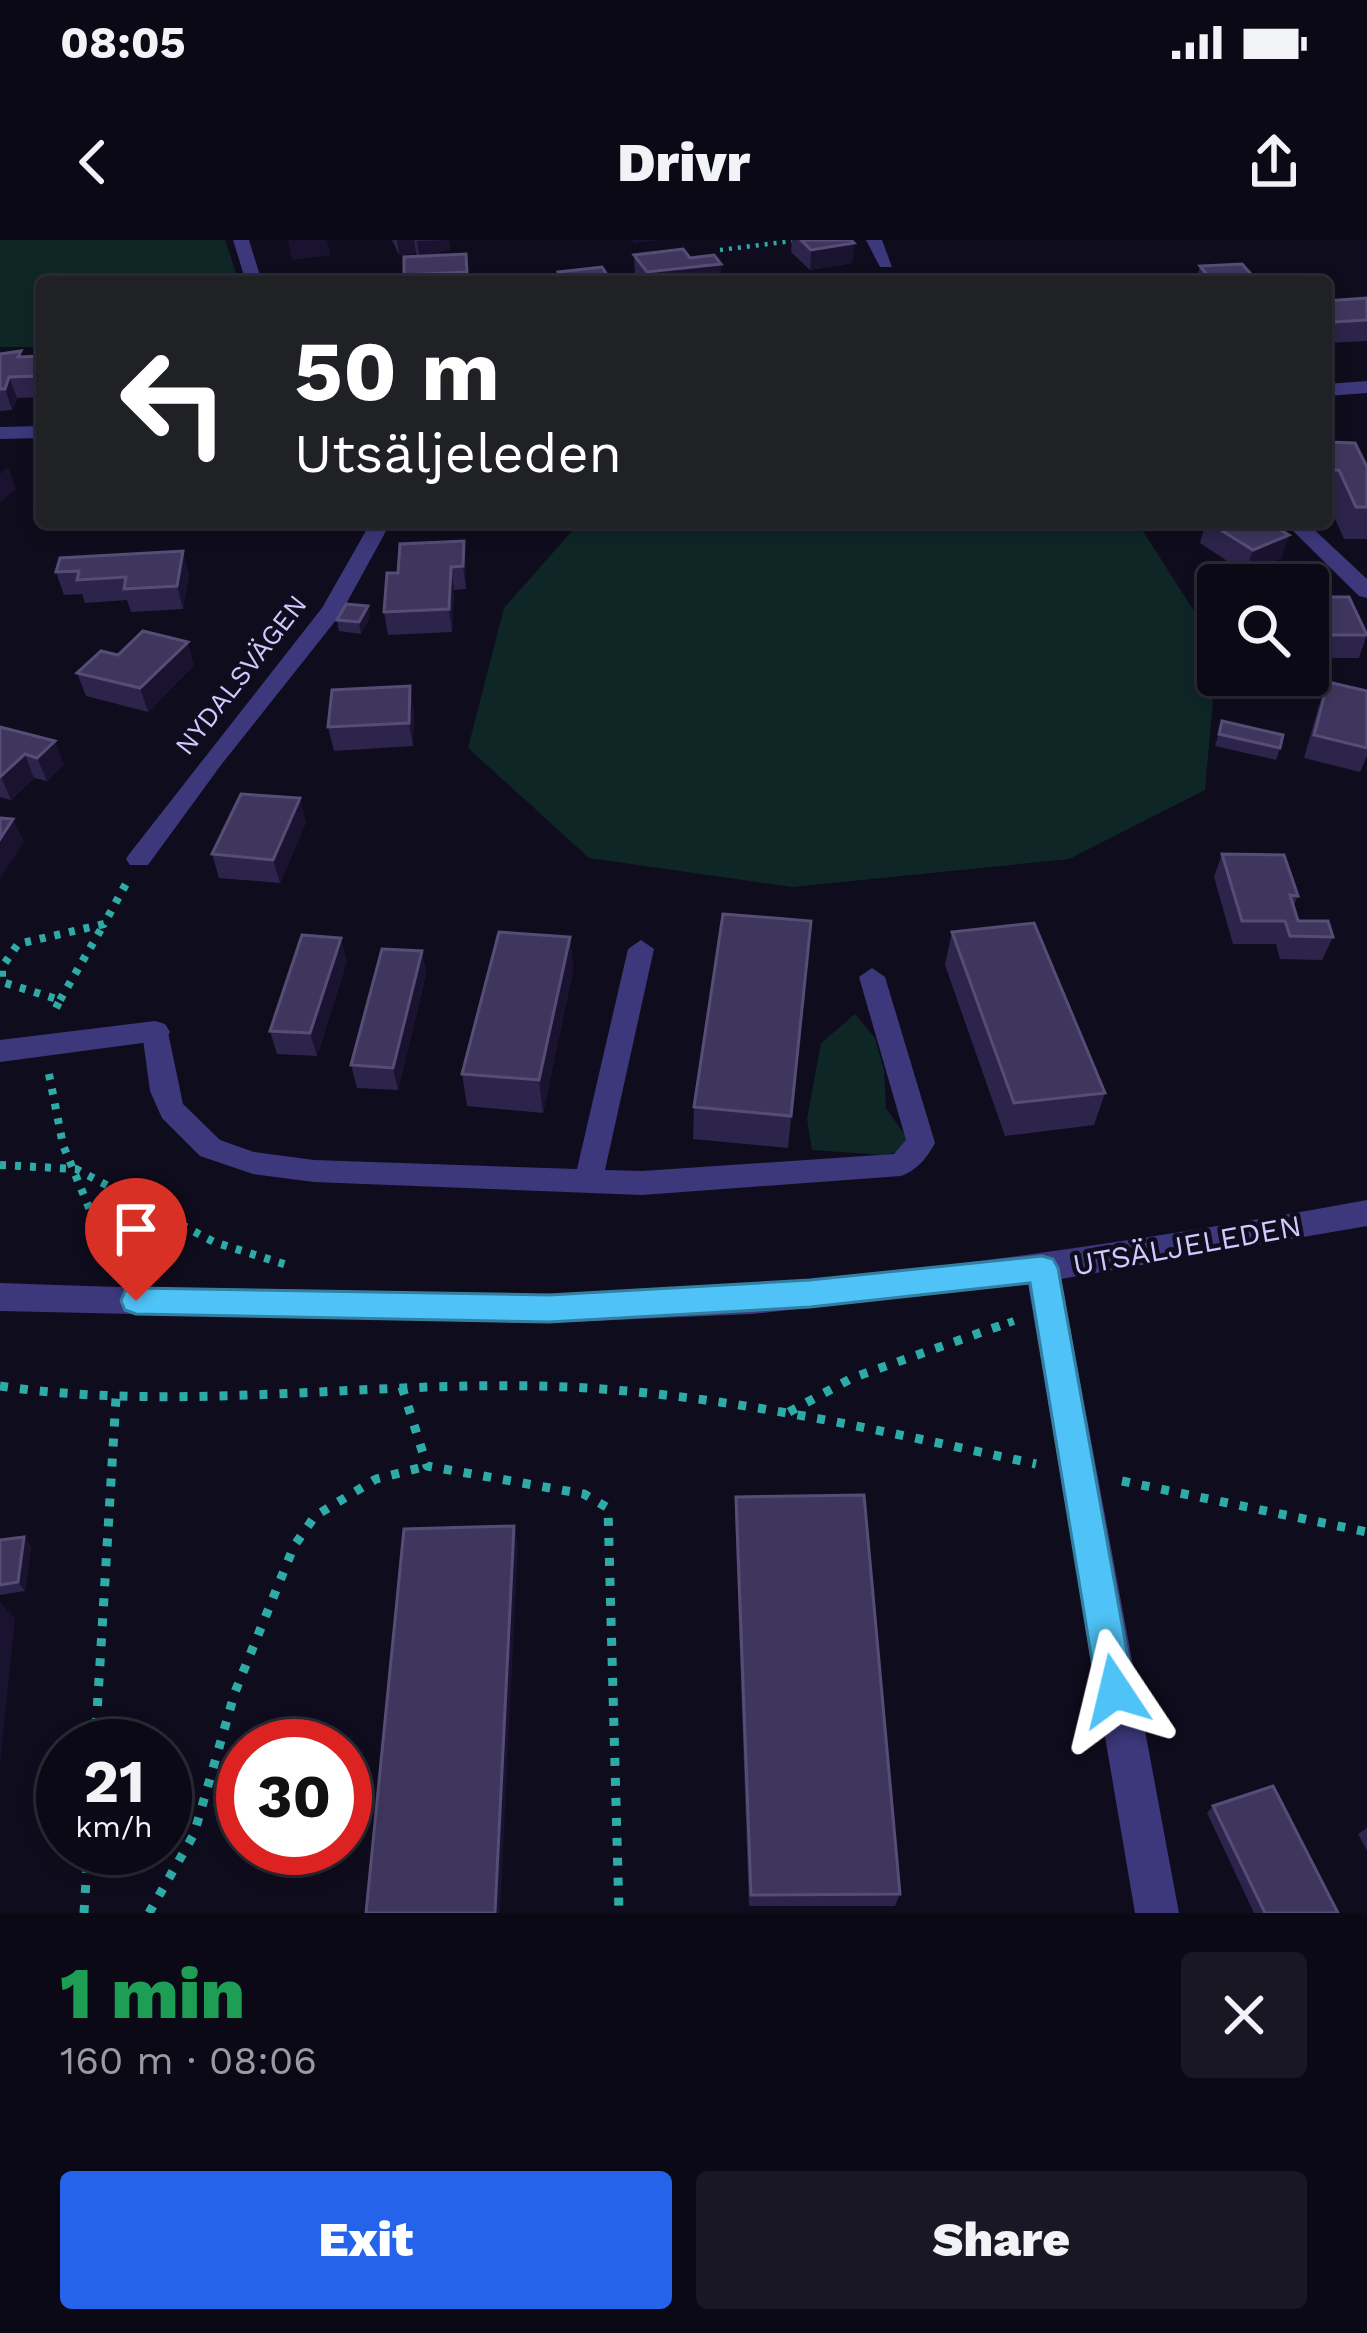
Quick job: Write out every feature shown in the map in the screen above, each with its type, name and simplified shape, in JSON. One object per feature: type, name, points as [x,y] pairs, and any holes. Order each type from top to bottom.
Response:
[{"type":"street","points":[[241,240],[252,276]]},
{"type":"street","points":[[874,240],[886,264]]},
{"type":"street","points":[[1332,390],[1367,387]]},
{"type":"street","points":[[0,433],[36,432]]},
{"type":"street","name":"NYDALSVÄGEN","points":[[139,859],[332,610],[378,528]]},
{"type":"street","points":[[1300,528],[1367,591]]},
{"type":"street","points":[[0,1051],[155,1032]]},
{"type":"street","name":"UTSÄLJELEDEN","points":[[0,1297],[549,1308],[810,1294],[1188,1248],[1367,1213]]},
{"type":"street","points":[[1042,1268],[1156,1913]]},
{"type":"lane","points":[[590,1178],[640,949]]},
{"type":"lane","points":[[155,1032],[164,1091],[172,1109],[210,1148],[253,1163],[314,1171],[642,1183],[901,1165],[921,1143],[872,977]]},
{"type":"path","points":[[721,250],[800,240]]},
{"type":"path","points":[[51,1019],[139,859]]},
{"type":"path","points":[[60,1000],[2,982],[2,967],[18,944],[104,924]]},
{"type":"path","points":[[49,1072],[49,1101],[58,1132],[114,1269]]},
{"type":"path","points":[[0,1165],[76,1168],[214,1242],[306,1271]]},
{"type":"path","points":[[0,1387],[62,1397],[116,1398],[402,1387],[634,1391],[788,1412],[1367,1532]]},
{"type":"path","points":[[402,1387],[428,1466]]},
{"type":"path","points":[[97,1719],[116,1398]]},
{"type":"path","points":[[149,1913],[194,1834],[235,1692],[293,1546],[315,1516],[376,1479],[428,1466],[584,1494],[608,1508],[619,1913]]},
{"type":"path","points":[[84,1913],[86,1875]]},
{"type":"green space","points":[[0,240],[225,240],[237,276],[36,276],[36,347],[0,347]]},
{"type":"green space","points":[[575,528],[1141,528],[1197,615],[1197,696],[1212,696],[1213,700],[1205,790],[1069,859],[792,887],[589,858],[468,748],[504,608]]},
{"type":"green space","points":[[855,1014],[875,1038],[884,1070],[886,1108],[914,1148],[884,1155],[812,1150],[807,1119],[821,1043]]},
{"type":"building","points":[[801,240],[851,240],[854,243],[811,250]]},
{"type":"building","points":[[683,249],[690,258],[714,255],[721,264],[647,272],[634,255]]},
{"type":"building","points":[[466,254],[467,272],[404,275],[404,257]]},
{"type":"building","points":[[1242,264],[1253,276],[1208,276],[1200,266]]},
{"type":"building","points":[[602,267],[608,276],[560,276],[558,272]]},
{"type":"building","points":[[1367,298],[1367,320],[1333,322],[1332,301]]},
{"type":"building","points":[[21,351],[18,357],[36,356],[36,376],[9,377],[5,389],[0,389],[0,354]]},
{"type":"building","points":[[1332,442],[1355,443],[1367,467],[1367,507],[1356,507],[1339,470],[1332,470]]},
{"type":"building","points":[[1218,528],[1277,528],[1289,535],[1253,550]]},
{"type":"building","points":[[464,541],[463,566],[451,567],[449,609],[384,612],[387,573],[398,573],[400,544]]},
{"type":"building","points":[[183,551],[177,586],[124,589],[126,577],[77,580],[79,571],[56,572],[60,558]]},
{"type":"building","points":[[1329,597],[1349,597],[1367,635],[1329,635]]},
{"type":"building","points":[[346,604],[368,606],[359,622],[337,620]]},
{"type":"building","points":[[143,631],[188,642],[140,688],[77,673],[101,651],[118,655]]},
{"type":"building","points":[[1329,682],[1367,691],[1367,748],[1314,735],[1324,696],[1329,696]]},
{"type":"building","points":[[410,686],[409,723],[328,727],[332,690]]},
{"type":"building","points":[[1222,721],[1283,735],[1280,748],[1219,734]]},
{"type":"building","points":[[0,727],[55,741],[37,758],[25,754],[0,777]]},
{"type":"building","points":[[241,794],[300,798],[273,860],[212,854]]},
{"type":"building","points":[[0,818],[13,819],[0,839]]},
{"type":"building","points":[[1222,854],[1284,855],[1298,896],[1290,895],[1298,921],[1328,921],[1333,937],[1290,936],[1285,921],[1242,921]]},
{"type":"building","points":[[723,914],[811,921],[791,1116],[694,1107]]},
{"type":"building","points":[[1034,923],[1105,1093],[1014,1103],[952,932]]},
{"type":"building","points":[[499,932],[570,937],[539,1080],[462,1074]]},
{"type":"building","points":[[302,935],[341,938],[310,1033],[270,1031]]},
{"type":"building","points":[[382,949],[422,951],[393,1068],[351,1065]]},
{"type":"building","points":[[864,1495],[900,1894],[751,1895],[736,1497]]},
{"type":"building","points":[[514,1526],[495,1913],[366,1913],[404,1529]]},
{"type":"building","points":[[24,1537],[18,1582],[0,1585],[0,1540]]},
{"type":"building","points":[[1273,1786],[1338,1913],[1265,1913],[1213,1806]]},
{"type":"route","points":[[136,1301],[549,1308],[810,1294],[1042,1268],[1115,1691]]}]
